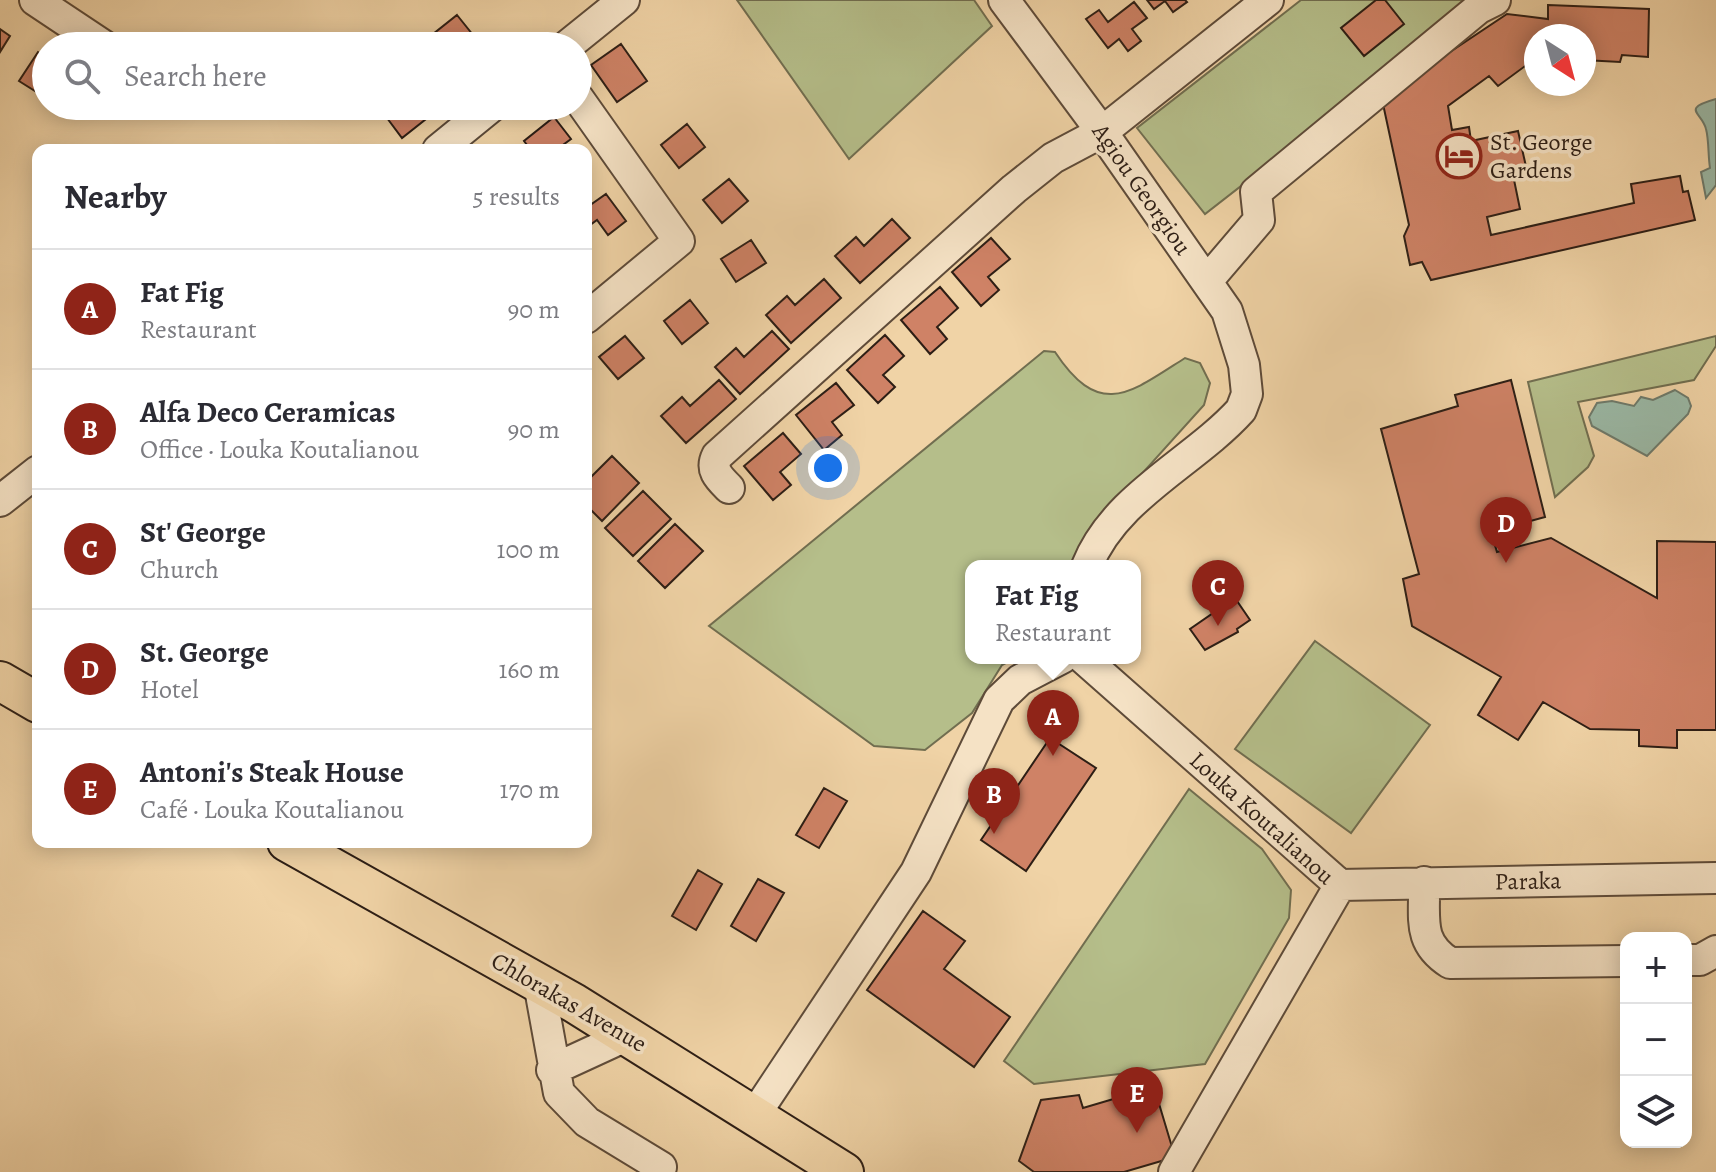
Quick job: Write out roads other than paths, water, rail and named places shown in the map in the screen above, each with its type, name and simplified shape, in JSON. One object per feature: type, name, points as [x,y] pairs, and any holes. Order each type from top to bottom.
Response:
[{"type":"main road","points":[[0,681],[32,700]]},
{"type":"main road","name":"Chlorakas Avenue","points":[[312,848],[333,853],[539,983],[756,1113],[844,1172]]},
{"type":"street","points":[[35,0],[83,32]]},
{"type":"street","points":[[584,32],[624,0]]},
{"type":"street","name":"Agiou Georgiou","points":[[1004,0],[1102,132],[1227,311],[1244,365],[1247,394],[1241,410],[1125,511],[1093,550],[1089,560]]},
{"type":"street","points":[[729,488],[716,474],[713,464],[717,456],[1014,189],[1053,158],[1102,132],[1268,0]]},
{"type":"street","points":[[1207,281],[1259,220],[1256,192],[1479,8],[1495,0]]},
{"type":"street","points":[[592,118],[679,241],[592,313]]},
{"type":"street","points":[[445,144],[475,120]]},
{"type":"street","points":[[0,501],[32,476]]},
{"type":"street","points":[[756,1113],[916,872],[999,700],[1020,680],[1051,664]]},
{"type":"street","name":"Louka Koutalianou","points":[[1090,664],[1340,885],[1174,1172]]},
{"type":"street","name":"Paraka","points":[[1340,885],[1716,878]]},
{"type":"street","points":[[1424,882],[1425,937],[1432,951],[1450,963],[1620,961]]},
{"type":"street","points":[[1692,960],[1700,960],[1716,951]]},
{"type":"street","points":[[539,983],[552,1070],[559,1093],[587,1122],[661,1167]]},
{"type":"street","points":[[552,1070],[628,1035]]},
{"type":"place","name":"St. George Gardens","points":[[1459,156]]},
{"type":"place","name":"St. George","points":[[1506,563]]},
{"type":"place","name":"St' George","points":[[1218,626]]},
{"type":"place","name":"Fat Fig","points":[[1053,756]]},
{"type":"place","name":"Alfa Deco Ceramicas","points":[[994,834]]},
{"type":"place","name":"Antoni's Steak House","points":[[1137,1133]]}]
